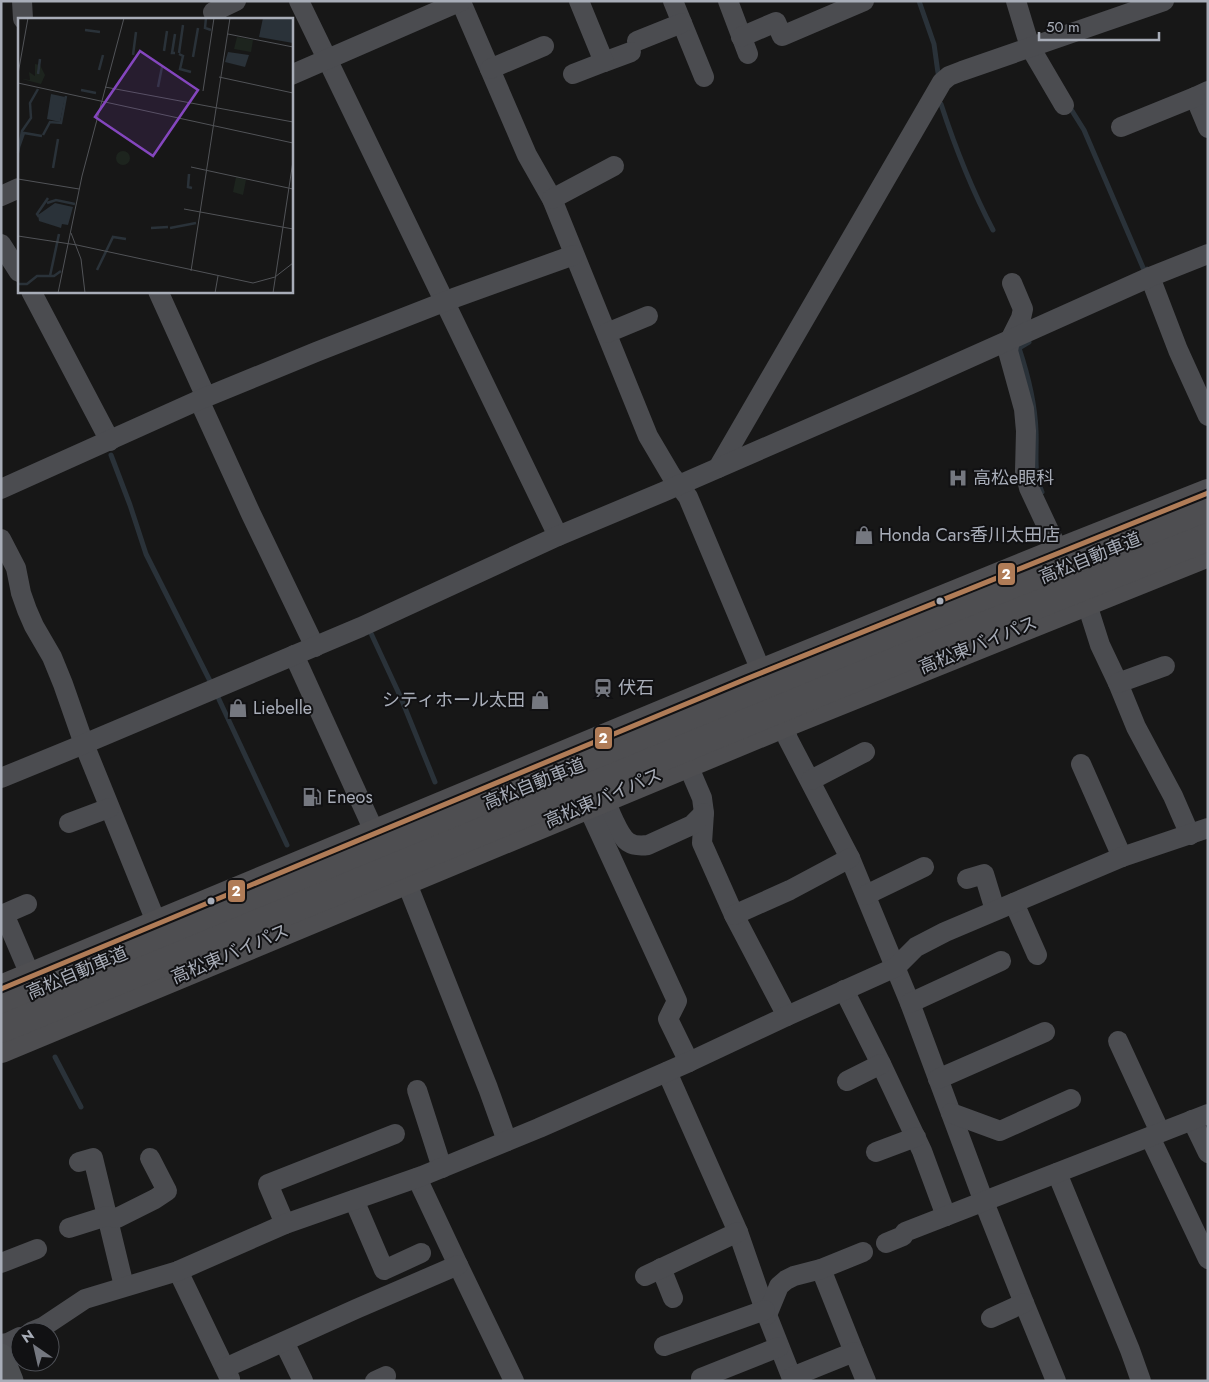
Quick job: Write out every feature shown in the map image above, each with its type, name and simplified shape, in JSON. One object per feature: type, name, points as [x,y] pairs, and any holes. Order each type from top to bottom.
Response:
[{"type":"highway","points":[[1,989],[762,672],[1208,493]]},
{"type":"highway","name":"高松自動車道","points":[[1,1005],[295,881],[905,632],[1208,511]]},
{"type":"highway","name":"高松自動車道","points":[[1,1029],[923,650],[1208,549]]},
{"type":"highway","name":"高松東バイパス","points":[[1,1049],[687,763],[1086,601],[1208,549]]},
{"type":"main road","points":[[1,1356],[10,1381]]},
{"type":"street","points":[[22,1],[23,18]]},
{"type":"street","points":[[213,12],[236,1]]},
{"type":"street","points":[[299,1],[558,536]]},
{"type":"street","points":[[579,1],[604,62]]},
{"type":"street","points":[[673,1],[704,77]]},
{"type":"street","points":[[728,1],[745,46],[776,22],[782,36],[864,1]]},
{"type":"street","points":[[1016,1],[1030,47],[1064,104]]},
{"type":"street","points":[[718,468],[942,82],[949,76],[962,71],[1164,1]]},
{"type":"street","points":[[292,75],[455,3],[490,69],[527,154],[552,199],[648,436],[671,475],[688,497],[762,672],[788,739],[850,858],[896,967],[984,1202],[1056,1381]]},
{"type":"street","points":[[573,74],[604,62],[682,22]]},
{"type":"street","points":[[490,69],[544,46]]},
{"type":"street","points":[[1121,127],[1201,94],[1208,128]]},
{"type":"street","points":[[552,199],[614,166]]},
{"type":"street","points":[[1,196],[18,188]]},
{"type":"street","points":[[1,244],[18,270]]},
{"type":"street","points":[[1,778],[315,647],[558,536],[680,485],[1150,277],[1208,254]]},
{"type":"street","points":[[1,490],[202,398],[444,302],[574,256]]},
{"type":"street","points":[[1150,277],[1178,350],[1208,416]]},
{"type":"street","points":[[1012,283],[1023,309],[1021,318],[1010,340],[1008,351],[1024,409],[1026,431],[1025,471],[1029,488],[1059,552]]},
{"type":"street","points":[[32,292],[110,441]]},
{"type":"street","points":[[158,292],[250,514],[315,647]]},
{"type":"street","points":[[607,333],[648,316]]},
{"type":"street","points":[[1,539],[16,568],[27,610],[63,684],[84,744],[156,924]]},
{"type":"street","points":[[50,1322],[85,1299],[178,1271],[285,1224],[417,1178],[507,1141],[667,1072],[896,967],[916,947],[945,932],[1122,857],[1199,831],[1173,796],[1136,727],[1100,645],[1086,601]]},
{"type":"street","points":[[294,655],[375,833]]},
{"type":"street","points":[[1118,683],[1165,666]]},
{"type":"street","points":[[811,780],[865,752]]},
{"type":"street","points":[[687,763],[702,798],[704,814],[702,843],[734,915],[787,1016]]},
{"type":"street","points":[[1081,764],[1122,857]]},
{"type":"street","points":[[596,801],[610,814],[626,841],[640,846],[648,845],[692,825],[704,814]]},
{"type":"street","points":[[596,801],[677,1001],[668,1019],[689,1062]]},
{"type":"street","points":[[69,823],[109,808]]},
{"type":"street","points":[[734,915],[790,890],[850,858]]},
{"type":"street","points":[[866,895],[924,868]]},
{"type":"street","points":[[967,879],[984,874],[995,910]]},
{"type":"street","points":[[406,881],[507,1141]]},
{"type":"street","points":[[1014,902],[1037,955]]},
{"type":"street","points":[[27,904],[4,914],[31,977]]},
{"type":"street","points":[[910,1003],[995,970]]},
{"type":"street","points":[[844,990],[882,1064],[916,1137],[946,1216]]},
{"type":"street","points":[[938,1079],[1045,1032]]},
{"type":"street","points":[[1118,1041],[1208,1259]]},
{"type":"street","points":[[847,1081],[882,1064]]},
{"type":"street","points":[[667,1072],[738,1232],[792,1379],[854,1352]]},
{"type":"street","points":[[417,1090],[442,1168]]},
{"type":"street","points":[[951,1113],[1000,1131],[1071,1099]]},
{"type":"street","points":[[886,1243],[903,1236],[905,1232],[1200,1117],[1208,1153]]},
{"type":"street","points":[[285,1224],[268,1184],[395,1134]]},
{"type":"street","points":[[876,1152],[916,1137]]},
{"type":"street","points":[[79,1162],[93,1158],[124,1286]]},
{"type":"street","points":[[69,1228],[106,1216],[116,1218],[167,1191],[150,1158]]},
{"type":"street","points":[[1057,1173],[1141,1381]]},
{"type":"street","points":[[417,1178],[514,1381]]},
{"type":"street","points":[[354,1200],[384,1270],[421,1253]]},
{"type":"street","points":[[673,1298],[653,1272],[738,1232]]},
{"type":"street","points":[[1,1263],[37,1249]]},
{"type":"street","points":[[664,1346],[766,1312],[779,1286],[786,1280],[821,1269],[863,1252]]},
{"type":"street","points":[[178,1271],[228,1374],[284,1342],[458,1265]]},
{"type":"street","points":[[821,1269],[866,1381]]},
{"type":"street","points":[[991,1318],[1024,1304]]},
{"type":"street","points":[[284,1342],[303,1381]]},
{"type":"street","points":[[700,1378],[780,1347]]},
{"type":"waterway","points":[[919,1],[934,44],[938,73]]},
{"type":"waterway","points":[[941,104],[964,168],[993,230]]},
{"type":"waterway","points":[[1069,106],[1084,130],[1144,270],[1147,269]]},
{"type":"waterway","points":[[1029,342],[1019,348],[1033,399],[1036,431],[1036,469],[1042,492]]},
{"type":"waterway","points":[[111,455],[146,554],[210,681]]},
{"type":"waterway","points":[[369,629],[401,698],[435,782]]},
{"type":"waterway","points":[[216,693],[287,845]]},
{"type":"waterway","points":[[55,1057],[81,1107]]},
{"type":"transit line","name":"2","points":[[1,989],[746,679],[1208,493]]},
{"type":"place","name":"高松e眼科","points":[[958,478]]},
{"type":"place","name":"Honda Cars香川太田店","points":[[864,535]]},
{"type":"place","name":"伏石","points":[[603,688]]},
{"type":"place","name":"シティホール太田","points":[[540,700]]},
{"type":"place","name":"Liebelle","points":[[238,708]]},
{"type":"place","name":"Eneos","points":[[312,797]]}]
